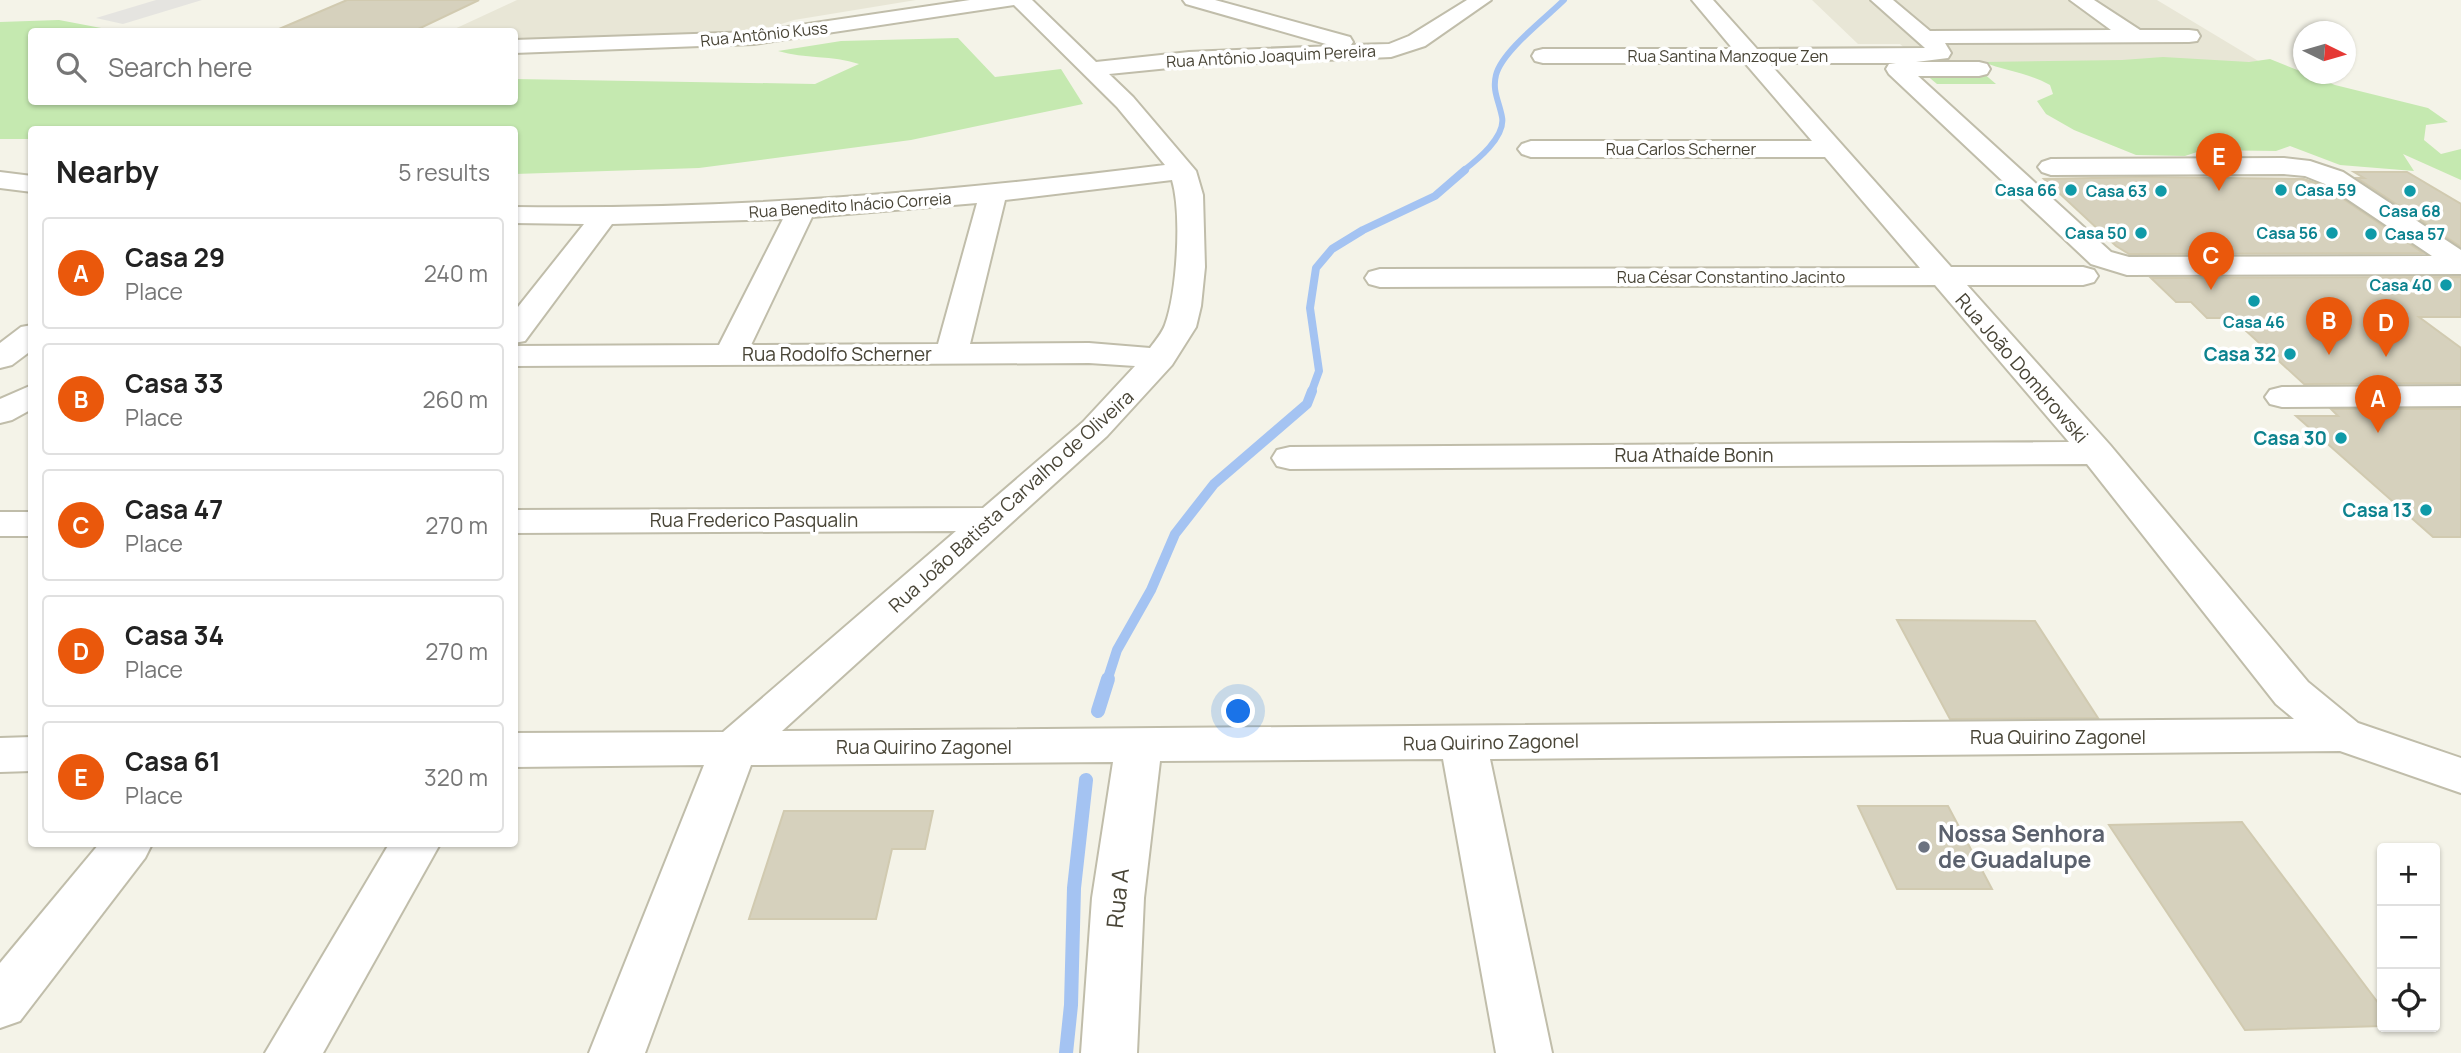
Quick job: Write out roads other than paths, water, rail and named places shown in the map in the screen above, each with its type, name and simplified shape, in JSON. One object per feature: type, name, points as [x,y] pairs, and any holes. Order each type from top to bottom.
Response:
[{"type":"street","name":"Rua Antônio Kuss","points":[[518,47],[735,40],[1011,0]]},
{"type":"street","name":"Rua João Batista Carvalho de Oliveira","points":[[734,748],[1095,429],[1160,358],[1180,327],[1186,306],[1192,235],[1190,195],[1183,171],[1125,102],[1020,0]]},
{"type":"street","points":[[1183,0],[1256,56]]},
{"type":"street","points":[[1193,0],[1375,52]]},
{"type":"street","name":"Rua João Dombrowski","points":[[1702,0],[2097,453],[2292,693],[2342,734]]},
{"type":"street","points":[[1881,0],[1924,37],[2189,36]]},
{"type":"street","points":[[2080,0],[2135,36]]},
{"type":"street","points":[[1435,3],[1472,5]]},
{"type":"street","name":"Rua Antônio Joaquim Pereira","points":[[1090,69],[1161,61],[1375,52],[1418,41],[1472,5]]},
{"type":"street","name":"Rua Santina Manzoque Zen","points":[[1543,56],[1913,57],[1940,53],[1924,37]]},
{"type":"street","points":[[1979,69],[1896,69],[2094,253],[2109,261],[2127,266],[2461,264]]},
{"type":"street","points":[[1956,125],[1990,125]]},
{"type":"street","name":"Rua Carlos Scherner","points":[[1531,149],[1831,149]]},
{"type":"street","points":[[2051,167],[2284,166],[2310,169],[2334,178],[2461,264]]},
{"type":"street","name":"Rua Benedito Inácio Correia","points":[[518,215],[603,218],[802,209],[993,195],[1183,171]]},
{"type":"street","points":[[0,180],[28,184]]},
{"type":"street","points":[[0,200],[28,185]]},
{"type":"street","points":[[951,354],[993,195]]},
{"type":"street","points":[[730,355],[802,209]]},
{"type":"street","points":[[518,329],[603,218]]},
{"type":"street","name":"Rua César Constantino Jacinto","points":[[1380,278],[2083,276]]},
{"type":"street","points":[[0,359],[28,337]]},
{"type":"street","name":"Rua Rodolfo Scherner","points":[[518,356],[1089,353],[1160,358]]},
{"type":"street","points":[[0,359],[28,359]]},
{"type":"street","points":[[2282,397],[2461,396]]},
{"type":"street","points":[[0,413],[28,397]]},
{"type":"street","name":"Rua Athaíde Bonin","points":[[1290,458],[2097,453]]},
{"type":"street","name":"Rua Frederico Pasqualin","points":[[518,522],[994,519]]},
{"type":"street","points":[[0,524],[28,524]]},
{"type":"street","name":"Rua Quirino Zagonel","points":[[518,750],[2342,734],[2461,776]]},
{"type":"street","points":[[1463,742],[1524,1053]]},
{"type":"street","name":"Rua A","points":[[1109,1053],[1110,986],[1119,886],[1139,745]]},
{"type":"street","points":[[617,1053],[734,748]]},
{"type":"street","points":[[0,755],[28,754]]},
{"type":"street","points":[[0,1004],[125,847]]},
{"type":"street","points":[[293,1053],[413,847]]},
{"type":"waterway","points":[[1463,171],[1476,161],[1500,132],[1502,117],[1495,86],[1500,66],[1515,45],[1564,0]]},
{"type":"waterway","points":[[1311,393],[1319,371],[1310,308],[1316,268],[1332,249],[1363,230],[1435,196],[1465,170]]},
{"type":"waterway","points":[[1107,681],[1117,650],[1151,590],[1175,534],[1214,484],[1307,404],[1312,391]]},
{"type":"waterway","points":[[1098,711],[1108,679]]},
{"type":"waterway","points":[[1066,1053],[1071,1005],[1074,888],[1086,780]]},
{"type":"place","name":"Casa 66","points":[[2071,190]]},
{"type":"place","name":"Casa 59","points":[[2281,190]]},
{"type":"place","name":"Casa 63","points":[[2161,191]]},
{"type":"place","name":"Casa 61","points":[[2219,191]]},
{"type":"place","name":"Casa 68","points":[[2410,191]]},
{"type":"place","name":"Casa 50","points":[[2141,233]]},
{"type":"place","name":"Casa 56","points":[[2332,233]]},
{"type":"place","name":"Casa 57","points":[[2371,234]]},
{"type":"place","name":"Casa 40","points":[[2446,285]]},
{"type":"place","name":"Casa 47","points":[[2211,290]]},
{"type":"place","name":"Casa 46","points":[[2254,301]]},
{"type":"place","name":"Casa 32","points":[[2290,354]]},
{"type":"place","name":"Casa 33","points":[[2329,355]]},
{"type":"place","name":"Casa 34","points":[[2386,357]]},
{"type":"place","name":"Casa 29","points":[[2378,433]]},
{"type":"place","name":"Casa 30","points":[[2341,438]]},
{"type":"place","name":"Casa 13","points":[[2426,510]]},
{"type":"place","name":"Nossa Senhora de Guadalupe","points":[[1924,847]]}]
